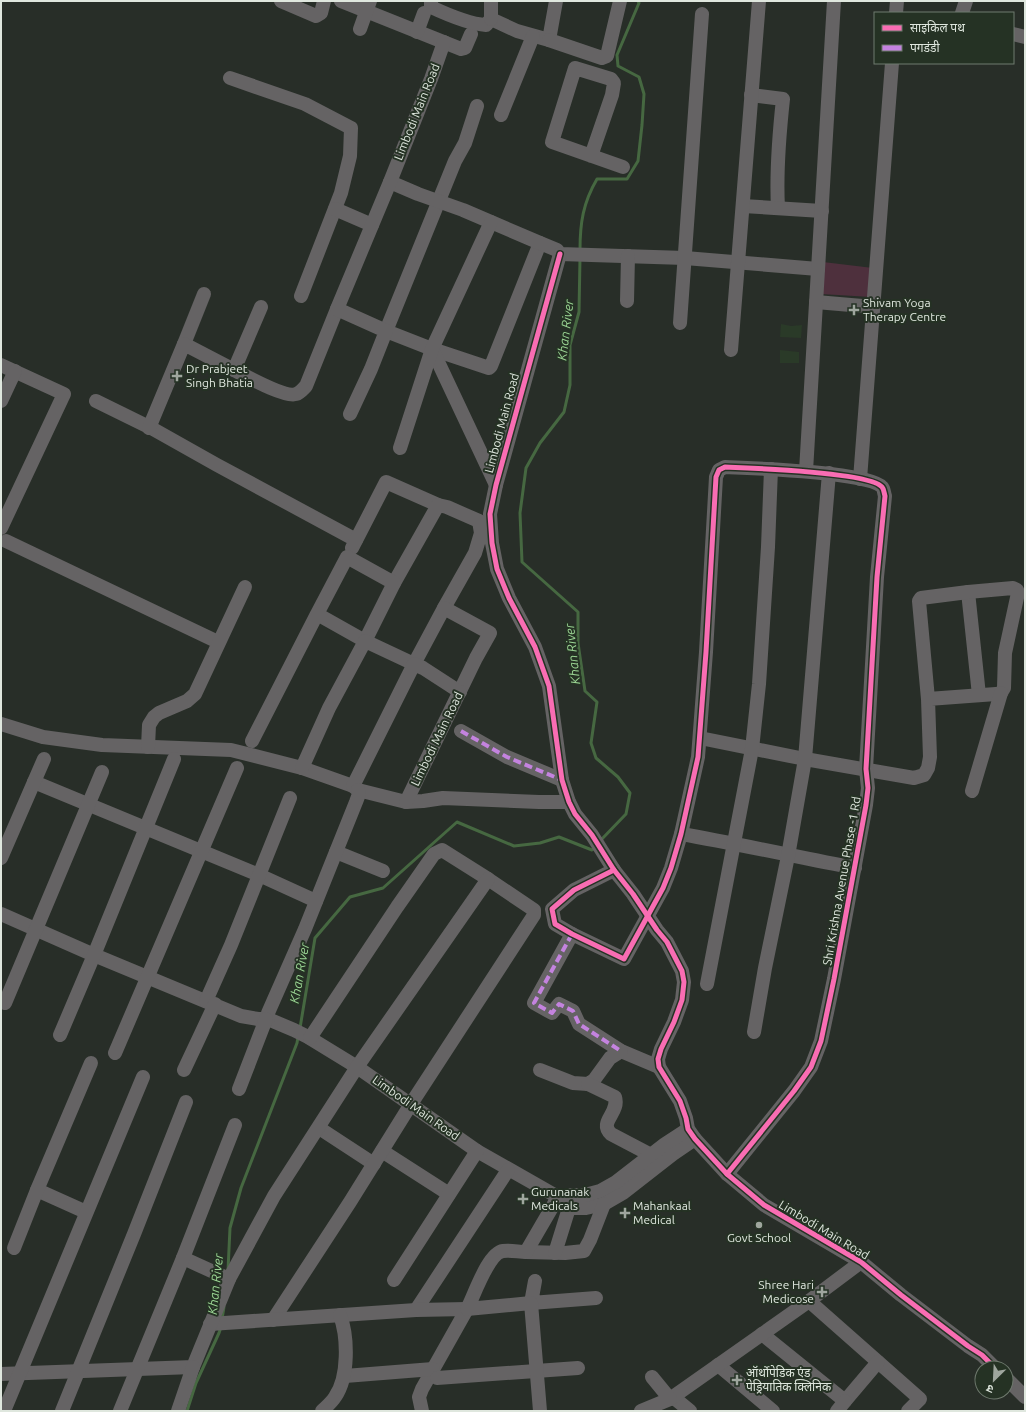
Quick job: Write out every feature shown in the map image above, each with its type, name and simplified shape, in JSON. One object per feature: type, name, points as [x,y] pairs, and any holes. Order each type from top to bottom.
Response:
[{"type":"street","points":[[280,1],[316,16],[319,15],[324,1]]},
{"type":"street","points":[[342,1],[368,6],[417,32],[463,49],[465,48],[471,34]]},
{"type":"street","points":[[431,1],[431,7],[477,25],[486,25],[491,19],[491,1]]},
{"type":"street","points":[[549,40],[556,1]]},
{"type":"street","points":[[491,19],[504,26],[602,58],[607,56],[620,1]]},
{"type":"street","points":[[731,350],[759,1]]},
{"type":"street","points":[[806,471],[834,1]]},
{"type":"street","points":[[896,12],[897,1]]},
{"type":"street","points":[[962,12],[966,1]]},
{"type":"street","points":[[360,29],[368,6]]},
{"type":"street","points":[[417,32],[424,14]]},
{"type":"street","points":[[680,323],[702,14]]},
{"type":"street","points":[[1014,34],[1025,37]]},
{"type":"street","points":[[501,116],[533,36]]},
{"type":"street","name":"Limbodi Main Road","points":[[184,344],[234,370],[284,393],[293,395],[298,394],[306,386],[390,182],[390,178],[431,79],[444,42]]},
{"type":"street","points":[[580,51],[550,148],[591,156],[623,167]]},
{"type":"street","points":[[614,870],[574,890],[552,909],[555,924],[572,934],[624,959],[666,882],[681,834],[698,757],[706,652],[716,477],[719,470],[725,467],[806,471],[860,480],[892,64]]},
{"type":"street","points":[[575,68],[598,74],[611,79],[614,83],[613,91],[591,156]]},
{"type":"street","points":[[230,78],[305,104],[351,128],[350,156],[341,193],[301,296]]},
{"type":"street","points":[[751,95],[783,99],[778,144],[778,208]]},
{"type":"street","points":[[350,414],[371,369],[455,161],[465,144],[477,106]]},
{"type":"street","points":[[390,182],[463,210],[567,254],[685,258],[818,269]]},
{"type":"street","points":[[743,206],[822,211]]},
{"type":"street","points":[[335,210],[372,225]]},
{"type":"street","points":[[400,448],[432,349],[491,222]]},
{"type":"street","points":[[337,309],[386,331],[432,349],[489,368],[540,243]]},
{"type":"street","name":"Limbodi Main Road","points":[[567,254],[496,485],[490,514],[492,542],[497,569],[509,598],[535,647],[549,686],[562,780],[569,802],[575,814],[598,844],[614,870],[667,942],[682,971],[684,982],[682,1000],[674,1022],[661,1049],[658,1059],[659,1067]]},
{"type":"street","points":[[627,301],[628,256]]},
{"type":"street","points":[[149,428],[204,294]]},
{"type":"street","points":[[816,302],[874,307]]},
{"type":"street","points":[[234,370],[261,307]]},
{"type":"street","points":[[432,349],[496,485]]},
{"type":"street","points":[[1,365],[64,394],[3,535],[218,642]]},
{"type":"street","points":[[1,401],[15,371]]},
{"type":"street","points":[[96,401],[356,540]]},
{"type":"street","points":[[707,984],[752,749],[759,684],[768,547],[771,469]]},
{"type":"street","points":[[754,1032],[805,759],[829,474]]},
{"type":"street","name":"Shri Krishna Avenue Phase -1 Rd","points":[[727,1174],[794,1091],[811,1067],[822,1033],[834,979],[855,868],[868,788],[866,769],[877,577],[885,496],[882,487],[876,482],[860,480]]},
{"type":"street","points":[[239,1089],[267,1019],[268,1013],[305,929],[336,852],[357,793],[414,664],[475,553],[481,533],[479,521],[386,482],[252,741]]},
{"type":"street","points":[[302,768],[329,708],[394,583],[438,505]]},
{"type":"street","points":[[347,557],[394,583]]},
{"type":"street","points":[[148,747],[150,725],[154,717],[159,713],[187,700],[195,694],[245,587]]},
{"type":"street","points":[[700,738],[805,759],[914,778],[924,775],[928,768],[930,757],[928,699],[919,601],[920,598],[1013,588],[1017,590],[1018,593],[1005,653],[1004,688],[1001,693],[972,791]]},
{"type":"street","points":[[968,592],[979,695]]},
{"type":"street","name":"Limbodi Main Road","points":[[406,802],[476,658],[490,633],[444,608]]},
{"type":"street","points":[[317,614],[364,641],[423,668],[460,692]]},
{"type":"street","points":[[928,699],[1001,693]]},
{"type":"street","name":"Limbodi Main Road","points":[[1,724],[43,737],[102,745],[231,750],[302,768],[357,793],[406,802],[443,798],[569,802]]},
{"type":"street","points":[[461,731],[507,757],[562,780]]},
{"type":"street","points":[[1,858],[44,759]]},
{"type":"street","points":[[60,1035],[174,759]]},
{"type":"street","points":[[115,1053],[237,768]]},
{"type":"street","points":[[5,1003],[102,772]]},
{"type":"street","points":[[34,782],[259,875],[316,901]]},
{"type":"street","points":[[184,1070],[211,1003],[231,945],[290,798]]},
{"type":"street","points":[[681,834],[735,843],[788,856],[855,868]]},
{"type":"street","points":[[273,1320],[534,915],[534,910],[442,850],[434,854],[309,1037]]},
{"type":"street","points":[[336,852],[383,871]]},
{"type":"street","points":[[178,1411],[193,1367],[230,1279],[274,1196],[357,1067],[488,879]]},
{"type":"street","name":"Limbodi Main Road","points":[[1,914],[94,955],[242,1016],[267,1019],[309,1037],[357,1067],[477,1150],[563,1202]]},
{"type":"street","points":[[572,934],[534,1003],[552,1013],[559,1004],[573,1011],[579,1024],[621,1051],[659,1067],[680,1101],[691,1134]]},
{"type":"street","points":[[588,1084],[594,1080],[610,1058],[621,1051]]},
{"type":"street","points":[[14,1248],[91,1063]]},
{"type":"street","points":[[540,1070],[574,1083],[588,1084],[615,1097],[616,1107],[606,1125],[607,1131],[651,1154]]},
{"type":"street","points":[[4,1411],[143,1077]]},
{"type":"street","points":[[62,1411],[186,1102]]},
{"type":"street","points":[[120,1411],[183,1258],[235,1125]]},
{"type":"street","points":[[318,1128],[374,1164]]},
{"type":"street","points":[[526,1252],[563,1202],[571,1196],[585,1195],[600,1191],[616,1182],[651,1154],[691,1134]]},
{"type":"street","points":[[563,1202],[586,1208],[604,1204],[623,1193],[673,1154],[691,1134]]},
{"type":"street","name":"Limbodi Main Road","points":[[691,1134],[727,1174],[764,1205],[861,1262],[901,1295],[987,1360]]},
{"type":"street","points":[[394,1280],[477,1150]]},
{"type":"street","points":[[382,1151],[449,1194]]},
{"type":"street","points":[[416,1310],[508,1170]]},
{"type":"street","points":[[37,1190],[86,1212]]},
{"type":"street","points":[[555,1253],[563,1202]]},
{"type":"street","points":[[422,1411],[420,1397],[422,1389],[435,1373],[494,1255],[502,1251],[555,1253],[584,1251],[590,1240],[604,1204]]},
{"type":"street","points":[[183,1258],[230,1279]]},
{"type":"street","points":[[640,1411],[672,1398],[809,1301],[861,1262]]},
{"type":"street","points":[[535,1281],[530,1303],[540,1411]]},
{"type":"street","points":[[210,1324],[416,1310],[467,1309],[596,1298]]},
{"type":"street","points":[[809,1301],[920,1399],[908,1411]]},
{"type":"street","points":[[322,1411],[336,1397],[345,1376],[346,1350],[343,1321],[340,1315]]},
{"type":"street","points":[[762,1334],[841,1406],[878,1362]]},
{"type":"street","points":[[718,1365],[773,1411]]},
{"type":"street","points":[[1,1374],[193,1367]]},
{"type":"street","points":[[345,1376],[578,1368]]},
{"type":"street","points":[[652,1377],[672,1398],[690,1411]]},
{"type":"street","points":[[1014,1386],[1025,1397]]},
{"type":"shaded area","points":[[823,262],[873,268],[871,297],[821,294]]},
{"type":"shaded area","points":[[781,324],[791,326],[802,325],[801,338],[780,337]]},
{"type":"shaded area","points":[[780,350],[799,352],[799,363],[780,363]]},
{"type":"waterway","name":"Khan River","points":[[580,250],[583,213],[588,196],[597,179],[627,179],[638,161],[644,94],[639,77],[618,66],[617,55],[639,3],[638,1]]},
{"type":"waterway","name":"Khan River","points":[[580,258],[579,312],[570,345],[570,385],[564,412],[540,443],[526,468],[520,513],[522,562],[578,612],[578,643],[585,691],[597,702],[591,743],[596,758],[618,777],[630,793],[626,814],[600,841]]},
{"type":"waterway","name":"Khan River","points":[[300,1028],[315,938],[350,897],[383,888],[457,822],[514,846],[540,843],[559,837],[592,850],[595,847]]},
{"type":"waterway","name":"Khan River","points":[[228,1270],[230,1228],[241,1188],[298,1037]]},
{"type":"waterway","name":"Khan River","points":[[222,1319],[224,1307]]},
{"type":"waterway","name":"Khan River","points":[[187,1411],[196,1383],[221,1327]]},
{"type":"marked path","points":[[461,731],[507,757],[562,780]]},
{"type":"marked path","points":[[572,934],[534,1003],[552,1013],[559,1004],[573,1011],[579,1024],[621,1051]]},
{"type":"cycle path","points":[[560,254],[496,485],[490,514],[492,543],[497,569],[509,598],[535,647],[549,686],[562,780],[569,802],[575,814],[592,835],[614,870],[667,942],[682,971],[684,982],[682,1000],[674,1022],[661,1049],[658,1059],[659,1067],[680,1101],[688,1129],[695,1139],[727,1174],[764,1205],[861,1262],[901,1295],[987,1360]]},
{"type":"cycle path","points":[[614,870],[574,890],[552,909],[555,924],[572,934],[624,959],[663,888],[671,868],[681,834],[698,757],[706,652],[716,477],[719,470],[725,467],[833,474],[873,482],[882,487],[885,496],[877,577],[866,769],[868,788],[834,979],[821,1041],[811,1067],[794,1091],[727,1174]]},
{"type":"place","name":"Shivam Yoga Therapy Centre","points":[[854,310]]},
{"type":"place","name":"Dr Prabjeet Singh Bhatia","points":[[177,376]]},
{"type":"place","name":"Gurunanak Medicals","points":[[523,1199]]},
{"type":"place","name":"Mahankaal Medical","points":[[625,1213]]},
{"type":"place","name":"Govt School","points":[[759,1225]]},
{"type":"place","name":"Shree Hari Medicose","points":[[822,1292]]},
{"type":"place","name":"ऑर्थोपेडिक एंड पेड्रियातिक क्लिनिक","points":[[737,1380]]}]
